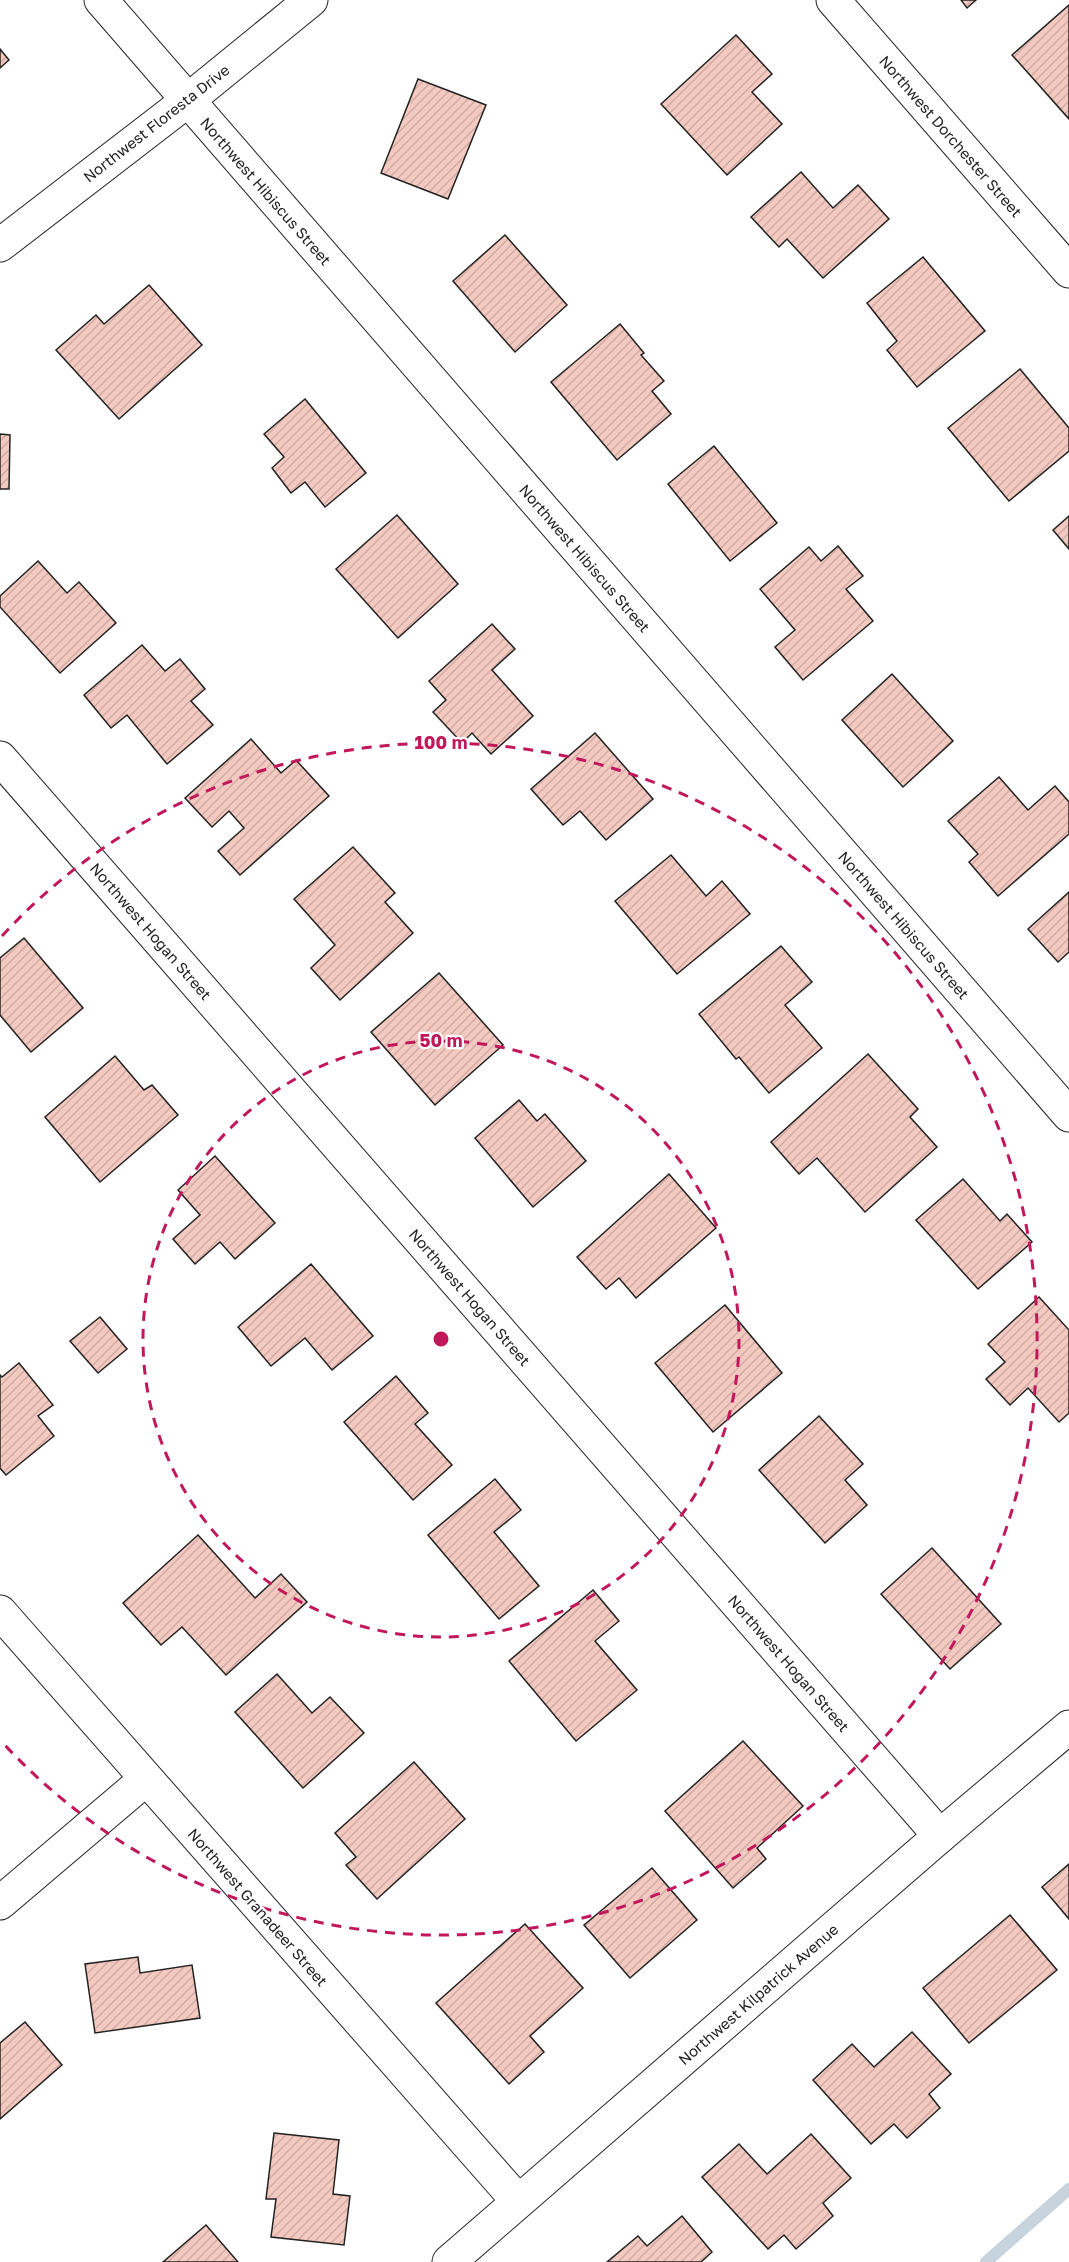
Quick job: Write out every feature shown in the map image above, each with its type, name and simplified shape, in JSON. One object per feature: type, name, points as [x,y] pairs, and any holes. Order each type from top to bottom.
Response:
[{"type":"street","name":"Northwest Hibiscus Street","points":[[101,0],[1069,1115]]},
{"type":"street","name":"Northwest Floresta Drive","points":[[0,245],[187,101],[310,0]]},
{"type":"street","name":"Northwest Dorchester Street","points":[[833,0],[1069,272]]},
{"type":"street","name":"Northwest Hogan Street","points":[[0,758],[940,1836]]},
{"type":"street","name":"Northwest Granadeer Street","points":[[0,1612],[518,2201]]},
{"type":"street","name":"Northwest Kilpatrick Avenue","points":[[448,2262],[1069,1727]]},
{"type":"street","points":[[0,1903],[146,1779]]},
{"type":"building","points":[[961,0],[976,0],[967,8]]},
{"type":"building","points":[[1069,5],[1069,119],[1012,55]]},
{"type":"building","points":[[736,35],[772,74],[752,92],[782,124],[727,175],[661,104]]},
{"type":"building","points":[[0,49],[9,60],[0,68]]},
{"type":"building","points":[[418,79],[486,105],[448,199],[381,173]]},
{"type":"building","points":[[801,172],[833,208],[858,185],[889,219],[823,278],[787,239],[779,247],[751,217]]},
{"type":"building","points":[[505,235],[567,305],[515,352],[453,281]]},
{"type":"building","points":[[923,257],[985,331],[917,387],[887,350],[897,341],[867,303]]},
{"type":"building","points":[[149,285],[202,345],[119,419],[56,350],[96,315],[104,324]]},
{"type":"building","points":[[620,324],[644,353],[641,355],[664,381],[652,391],[671,414],[617,460],[551,382]]},
{"type":"building","points":[[1020,369],[1069,428],[1069,451],[1009,501],[948,428]]},
{"type":"building","points":[[305,399],[366,473],[325,507],[305,482],[291,493],[272,468],[284,457],[264,434]]},
{"type":"building","points":[[0,434],[10,435],[9,489],[0,489]]},
{"type":"building","points":[[714,446],[777,523],[730,561],[668,484]]},
{"type":"building","points":[[397,515],[458,584],[398,638],[336,569]]},
{"type":"building","points":[[1069,516],[1069,549],[1053,530]]},
{"type":"building","points":[[838,546],[863,576],[846,589],[873,621],[803,680],[775,647],[795,630],[760,589],[809,547],[821,561]]},
{"type":"building","points":[[38,561],[67,593],[79,582],[116,623],[60,673],[0,607],[0,596]]},
{"type":"building","points":[[492,624],[515,649],[492,670],[533,716],[491,754],[472,733],[462,743],[433,712],[446,700],[429,681]]},
{"type":"building","points":[[142,645],[165,671],[180,659],[205,689],[191,701],[213,725],[167,764],[127,715],[111,728],[84,695]]},
{"type":"building","points":[[892,674],[953,741],[903,787],[842,720]]},
{"type":"building","points":[[595,733],[653,799],[606,840],[580,811],[563,825],[531,789]]},
{"type":"building","points":[[251,739],[281,773],[296,760],[329,796],[240,875],[218,851],[244,828],[229,811],[212,827],[185,798]]},
{"type":"building","points":[[999,777],[1028,810],[1055,786],[1069,802],[1069,834],[998,896],[969,862],[978,854],[948,821]]},
{"type":"building","points":[[353,847],[395,893],[385,902],[413,933],[340,1000],[311,968],[335,945],[294,899]]},
{"type":"building","points":[[671,855],[706,896],[722,881],[750,914],[677,974],[615,901]]},
{"type":"building","points":[[1069,892],[1069,952],[1058,962],[1028,929]]},
{"type":"building","points":[[24,938],[83,1008],[31,1052],[0,1015],[0,958]]},
{"type":"building","points":[[781,946],[812,982],[785,1005],[822,1048],[769,1093],[739,1057],[736,1059],[699,1014]]},
{"type":"building","points":[[439,973],[503,1045],[435,1105],[371,1032]]},
{"type":"building","points":[[868,1054],[918,1109],[910,1117],[937,1147],[865,1212],[817,1158],[799,1174],[771,1142]]},
{"type":"building","points":[[115,1056],[144,1090],[152,1085],[178,1115],[100,1182],[45,1117]]},
{"type":"building","points":[[519,1100],[537,1121],[545,1114],[586,1161],[533,1207],[475,1138]]},
{"type":"building","points":[[215,1156],[275,1223],[235,1259],[220,1242],[195,1264],[173,1239],[200,1215],[178,1190]]},
{"type":"building","points":[[669,1174],[716,1228],[636,1298],[619,1278],[606,1289],[577,1257]]},
{"type":"building","points":[[963,1179],[1000,1221],[1007,1214],[1032,1242],[978,1289],[916,1220]]},
{"type":"building","points":[[311,1264],[373,1336],[332,1370],[305,1338],[271,1366],[238,1327]]},
{"type":"building","points":[[1039,1297],[1069,1330],[1069,1413],[1059,1422],[1028,1388],[1010,1405],[986,1379],[1005,1362],[988,1344]]},
{"type":"building","points":[[725,1305],[782,1373],[713,1432],[655,1363]]},
{"type":"building","points":[[100,1317],[127,1349],[98,1373],[70,1341]]},
{"type":"building","points":[[19,1363],[53,1405],[38,1416],[54,1436],[6,1475],[0,1468],[0,1375],[2,1377]]},
{"type":"building","points":[[396,1376],[428,1413],[415,1424],[452,1465],[413,1500],[344,1422]]},
{"type":"building","points":[[819,1416],[863,1464],[845,1480],[867,1505],[825,1543],[759,1470]]},
{"type":"building","points":[[495,1479],[521,1510],[494,1532],[539,1586],[499,1619],[428,1535]]},
{"type":"building","points":[[198,1535],[255,1598],[281,1574],[307,1602],[226,1675],[182,1627],[161,1645],[123,1603]]},
{"type":"building","points":[[932,1548],[1001,1624],[950,1669],[881,1594]]},
{"type":"building","points":[[593,1590],[619,1621],[595,1641],[637,1690],[576,1741],[509,1661]]},
{"type":"building","points":[[277,1674],[312,1713],[330,1697],[364,1733],[303,1788],[235,1712]]},
{"type":"building","points":[[743,1741],[803,1806],[757,1848],[766,1859],[733,1888],[665,1811]]},
{"type":"building","points":[[414,1762],[465,1819],[377,1899],[346,1865],[356,1857],[335,1833]]},
{"type":"building","points":[[1069,1864],[1069,1919],[1042,1887]]},
{"type":"building","points":[[652,1868],[697,1920],[630,1978],[584,1925]]},
{"type":"building","points":[[1010,1915],[1057,1970],[969,2043],[923,1988]]},
{"type":"building","points":[[525,1924],[583,1988],[530,2036],[544,2052],[509,2084],[436,2003]]},
{"type":"building","points":[[138,1957],[140,1973],[192,1965],[200,2018],[95,2033],[85,1964]]},
{"type":"building","points":[[25,2022],[62,2065],[0,2119],[0,2043]]},
{"type":"building","points":[[912,2032],[951,2074],[929,2094],[940,2108],[907,2138],[894,2124],[871,2144],[813,2080],[852,2044],[874,2067]]},
{"type":"building","points":[[274,2133],[339,2140],[333,2194],[350,2196],[344,2245],[271,2237],[276,2199],[266,2199]]},
{"type":"building","points":[[811,2134],[851,2178],[823,2203],[833,2216],[796,2249],[784,2235],[768,2249],[702,2177],[739,2144],[767,2174]]},
{"type":"building","points":[[682,2216],[712,2252],[701,2262],[607,2262],[638,2236],[647,2246]]},
{"type":"building","points":[[206,2225],[238,2262],[163,2262]]},
{"type":"waterway","points":[[986,2262],[1069,2189]]}]
